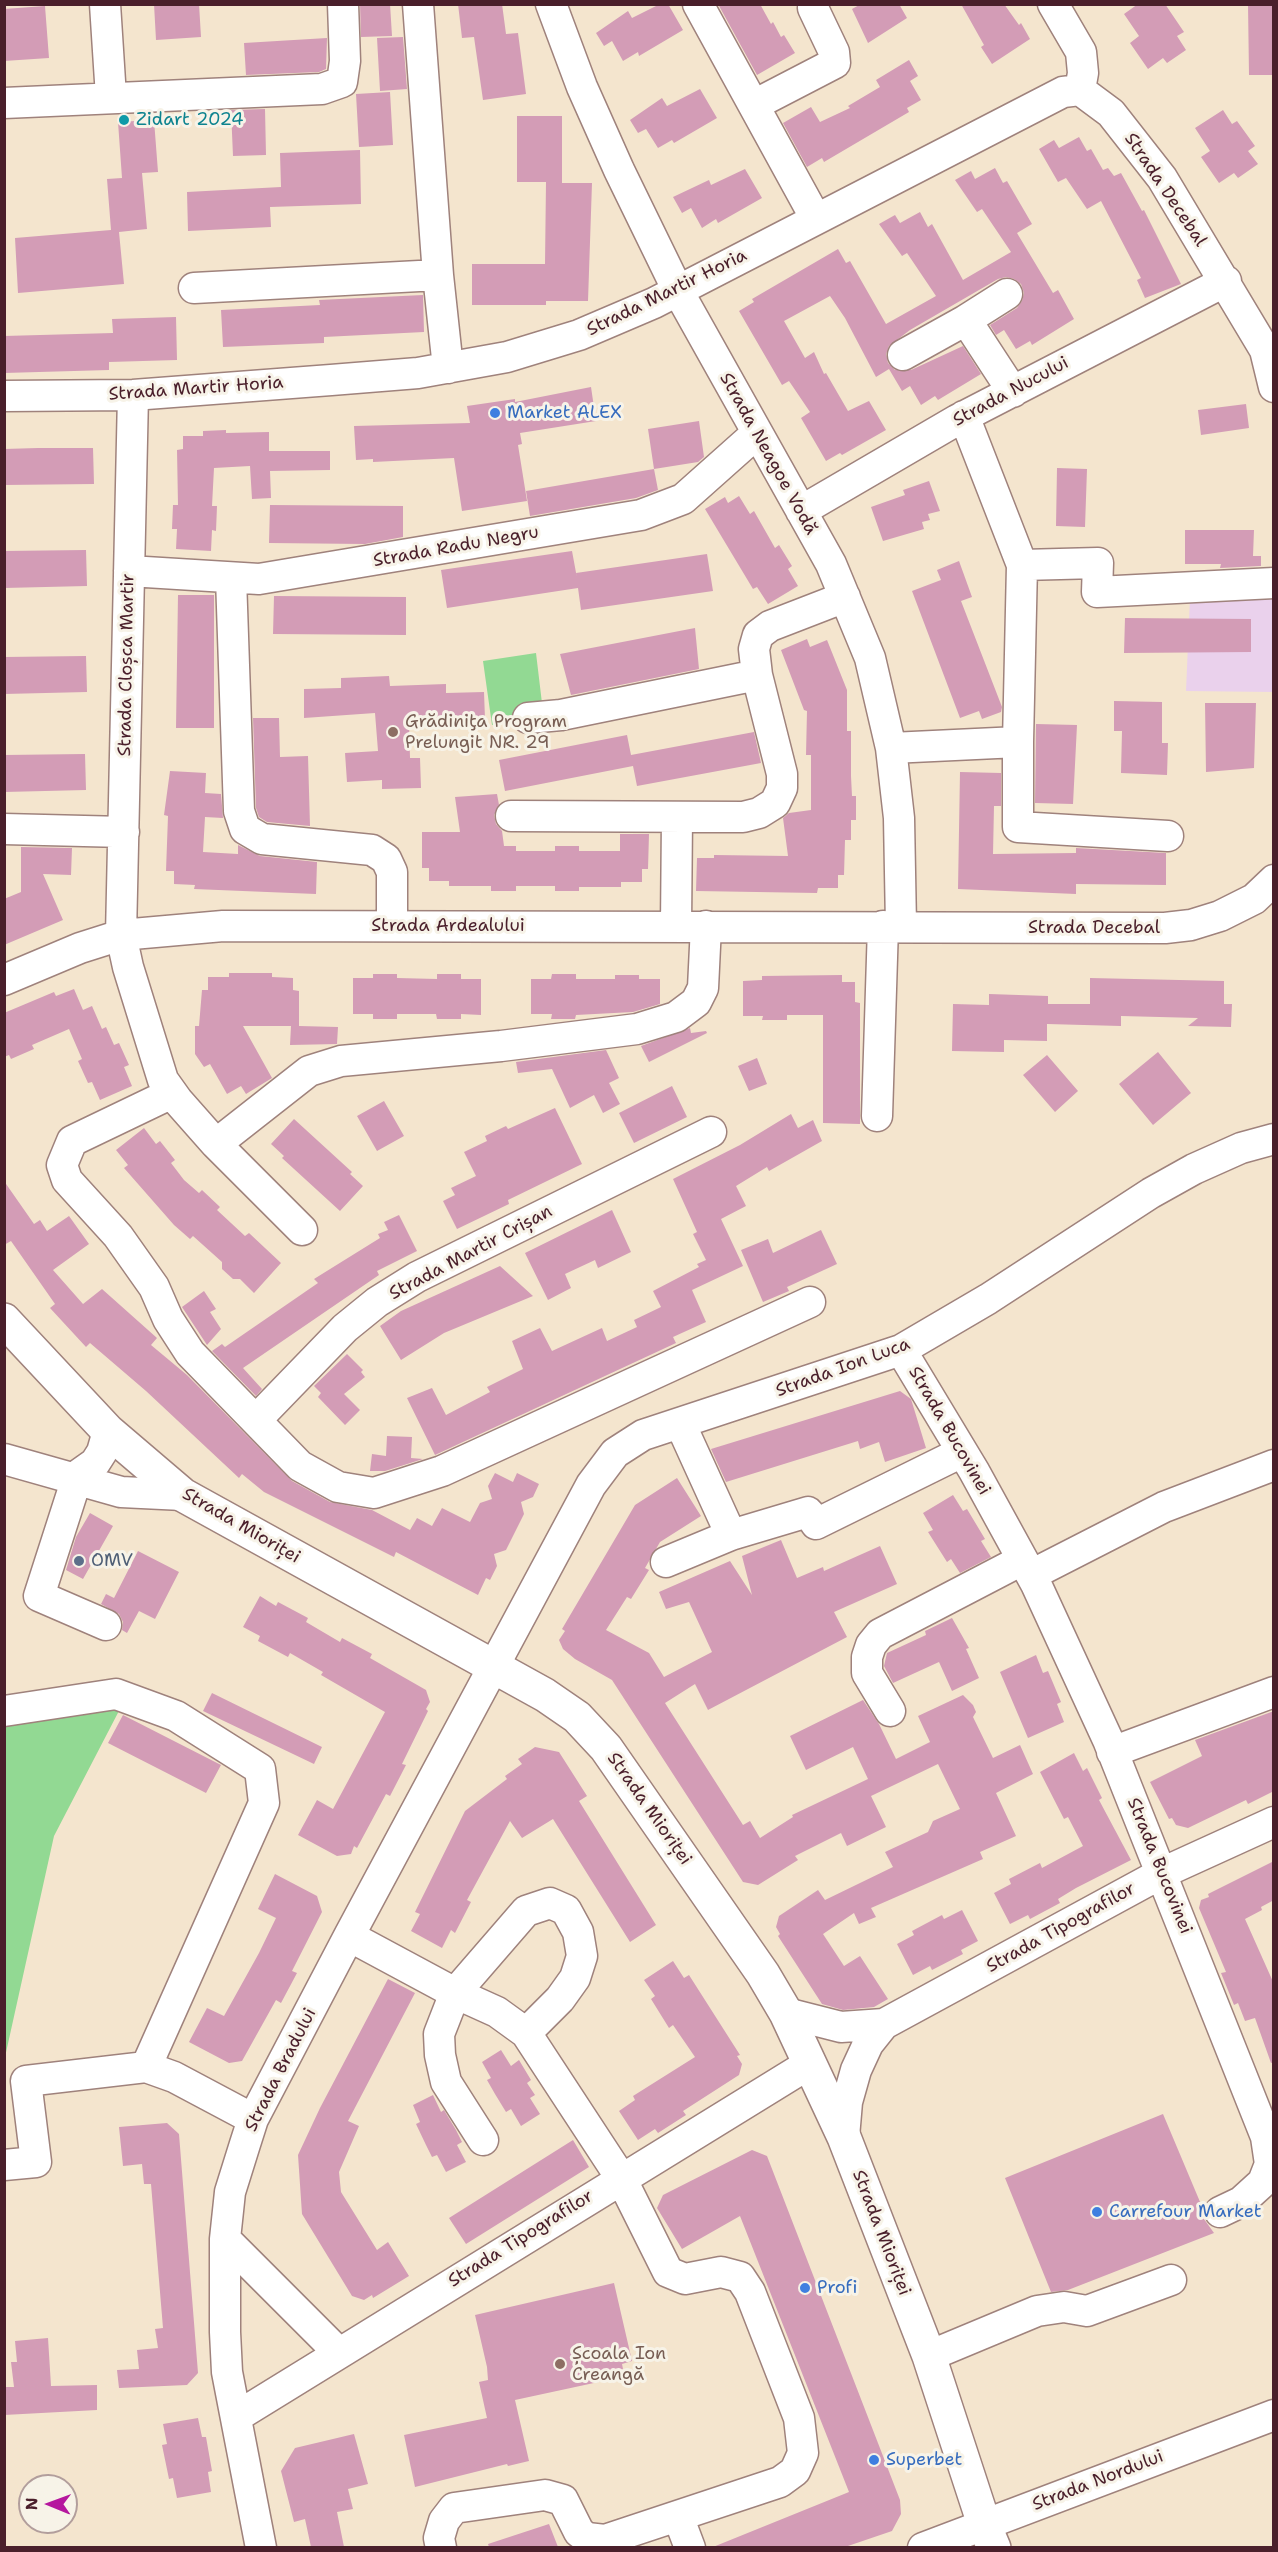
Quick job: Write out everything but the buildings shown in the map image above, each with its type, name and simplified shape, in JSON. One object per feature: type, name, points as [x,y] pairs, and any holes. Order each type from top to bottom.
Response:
[{"type":"main road","name":"Strada Mioriței","points":[[4,1320],[108,1431],[149,1468],[183,1494],[544,1695],[577,1717],[606,1748],[757,1964],[786,2013],[844,2137],[929,2356],[989,2536]]},
{"type":"street","points":[[105,4],[111,98]]},
{"type":"street","points":[[4,103],[322,89],[342,82],[345,61],[343,4]]},
{"type":"street","points":[[418,4],[438,275],[448,368]]},
{"type":"street","name":"Strada Neagoe Vodă","points":[[551,4],[582,87],[678,291],[756,434],[831,564],[870,658],[891,748],[899,818],[877,1116]]},
{"type":"street","points":[[698,4],[816,219]]},
{"type":"street","points":[[1053,4],[1081,52],[1083,73],[1080,90]]},
{"type":"street","points":[[754,105],[835,63],[834,52],[813,9]]},
{"type":"street","name":"Strada Martir Horia","points":[[4,396],[133,395],[448,368],[507,357],[579,335],[678,291],[1063,92],[1080,90]]},
{"type":"street","name":"Strada Decebal","points":[[1080,90],[1111,112],[1162,178],[1269,348],[1274,387]]},
{"type":"street","points":[[194,288],[438,275]]},
{"type":"street","name":"Strada Nucului","points":[[801,511],[964,416],[1226,281]]},
{"type":"street","points":[[903,355],[1007,294]]},
{"type":"street","points":[[966,320],[1013,392]]},
{"type":"street","name":"Strada Cloșca Martir","points":[[121,935],[133,395]]},
{"type":"street","points":[[964,416],[1022,566],[1018,827],[1168,836]]},
{"type":"street","name":"Strada Radu Negru","points":[[129,571],[259,579],[641,515],[683,499],[756,434]]},
{"type":"street","points":[[1022,566],[1098,563],[1097,592],[1274,583]]},
{"type":"street","points":[[231,578],[239,810],[245,829],[262,839],[372,850],[386,859],[392,872],[392,926]]},
{"type":"street","points":[[511,816],[743,817],[759,813],[775,803],[782,788],[782,774],[757,675],[754,649],[758,634],[770,626],[845,597]]},
{"type":"street","points":[[528,718],[561,715],[757,675]]},
{"type":"street","points":[[891,748],[1018,742]]},
{"type":"street","points":[[676,926],[677,817]]},
{"type":"street","points":[[4,829],[124,832]]},
{"type":"street","name":"Strada Decebal","points":[[892,926],[1110,930],[1191,925],[1220,916],[1254,899],[1274,880]]},
{"type":"street","name":"Strada Ardealului","points":[[4,980],[80,948],[121,935],[167,929],[223,926],[892,926]]},
{"type":"street","points":[[216,1144],[309,1071],[341,1061],[501,1046],[626,1030],[676,1017],[696,1002],[703,988],[706,926]]},
{"type":"street","points":[[121,935],[128,967],[164,1080],[172,1093],[216,1144],[302,1230]]},
{"type":"street","points":[[172,1093],[72,1141],[62,1164],[67,1180],[118,1236],[154,1287],[168,1319],[190,1353],[300,1466],[338,1487],[374,1493],[442,1471],[810,1302]]},
{"type":"street","name":"Strada Martir Crișan","points":[[256,1420],[345,1328],[377,1302],[417,1277],[711,1132]]},
{"type":"street","name":"Strada Ion Luca","points":[[494,1667],[591,1485],[615,1454],[643,1435],[901,1350],[988,1299],[1151,1193],[1194,1169],[1241,1148],[1274,1139]]},
{"type":"street","name":"Strada Bucovinei","points":[[901,1350],[1027,1568],[1112,1752],[1266,2137],[1272,2163],[1263,2182],[1240,2202],[1220,2212]]},
{"type":"street","points":[[680,1424],[730,1535]]},
{"type":"street","points":[[106,1624],[39,1596],[74,1480],[95,1463],[102,1452],[108,1431]]},
{"type":"street","points":[[666,1562],[730,1535],[808,1512],[816,1524],[962,1452]]},
{"type":"street","points":[[4,1459],[121,1492],[183,1494]]},
{"type":"street","points":[[890,1711],[867,1673],[867,1658],[871,1645],[880,1634],[1164,1507],[1274,1464]]},
{"type":"street","name":"Strada Bradului","points":[[261,2547],[227,2372],[225,2239],[230,2192],[253,2119],[494,1667]]},
{"type":"street","points":[[1112,1752],[1274,1692]]},
{"type":"street","points":[[4,1711],[116,1694],[176,1716],[260,1769],[264,1803],[146,2067]]},
{"type":"street","name":"Strada Tipografilor","points":[[844,2137],[847,2102],[856,2070],[868,2044],[884,2024],[1162,1873],[1274,1822]]},
{"type":"street","points":[[483,2140],[446,2082],[440,2055],[439,2034],[455,1993],[526,1911],[550,1903],[566,1910],[578,1932],[582,1956],[575,1978],[560,1999],[526,2033]]},
{"type":"street","points":[[349,1936],[455,1993],[497,2012],[526,2033],[621,2178],[668,2272],[685,2279],[722,2272],[740,2277],[750,2292],[799,2418],[803,2453],[795,2471],[780,2482],[605,2540],[587,2538],[579,2532],[563,2500],[545,2494],[454,2508],[444,2522],[439,2538],[441,2547]]},
{"type":"street","name":"Strada Tipografilor","points":[[786,2013],[841,2028],[884,2024]]},
{"type":"street","name":"Strada Tipografilor","points":[[236,2417],[338,2352],[809,2064]]},
{"type":"street","points":[[4,2165],[36,2162],[26,2081],[146,2067],[174,2077],[253,2119]]},
{"type":"street","points":[[225,2239],[338,2352]]},
{"type":"street","points":[[929,2356],[1037,2311],[1064,2307],[1087,2311],[1171,2280]]},
{"type":"street","name":"Strada Nordului","points":[[923,2547],[989,2536],[1274,2415]]},
{"type":"street","points":[[678,2516],[690,2547]]},
{"type":"shaded area","points":[[1273,595],[1273,692],[1186,691],[1190,598]]},
{"type":"green space","points":[[536,653],[544,720],[492,725],[483,661]]},
{"type":"green space","points":[[121,1707],[54,1836],[5,2057],[5,1711]]},
{"type":"place","name":"Zidart 2024","points":[[124,120]]},
{"type":"place","name":"Market ALEX","points":[[495,413]]},
{"type":"place","name":"Grădiniţa Program Prelungit NR. 29","points":[[393,732]]},
{"type":"place","name":"OMV","points":[[79,1561]]},
{"type":"place","name":"Carrefour Market","points":[[1097,2212]]},
{"type":"place","name":"Profi","points":[[805,2288]]},
{"type":"place","name":"Școala Ion Creangă","points":[[560,2364]]},
{"type":"place","name":"Superbet","points":[[874,2460]]}]
